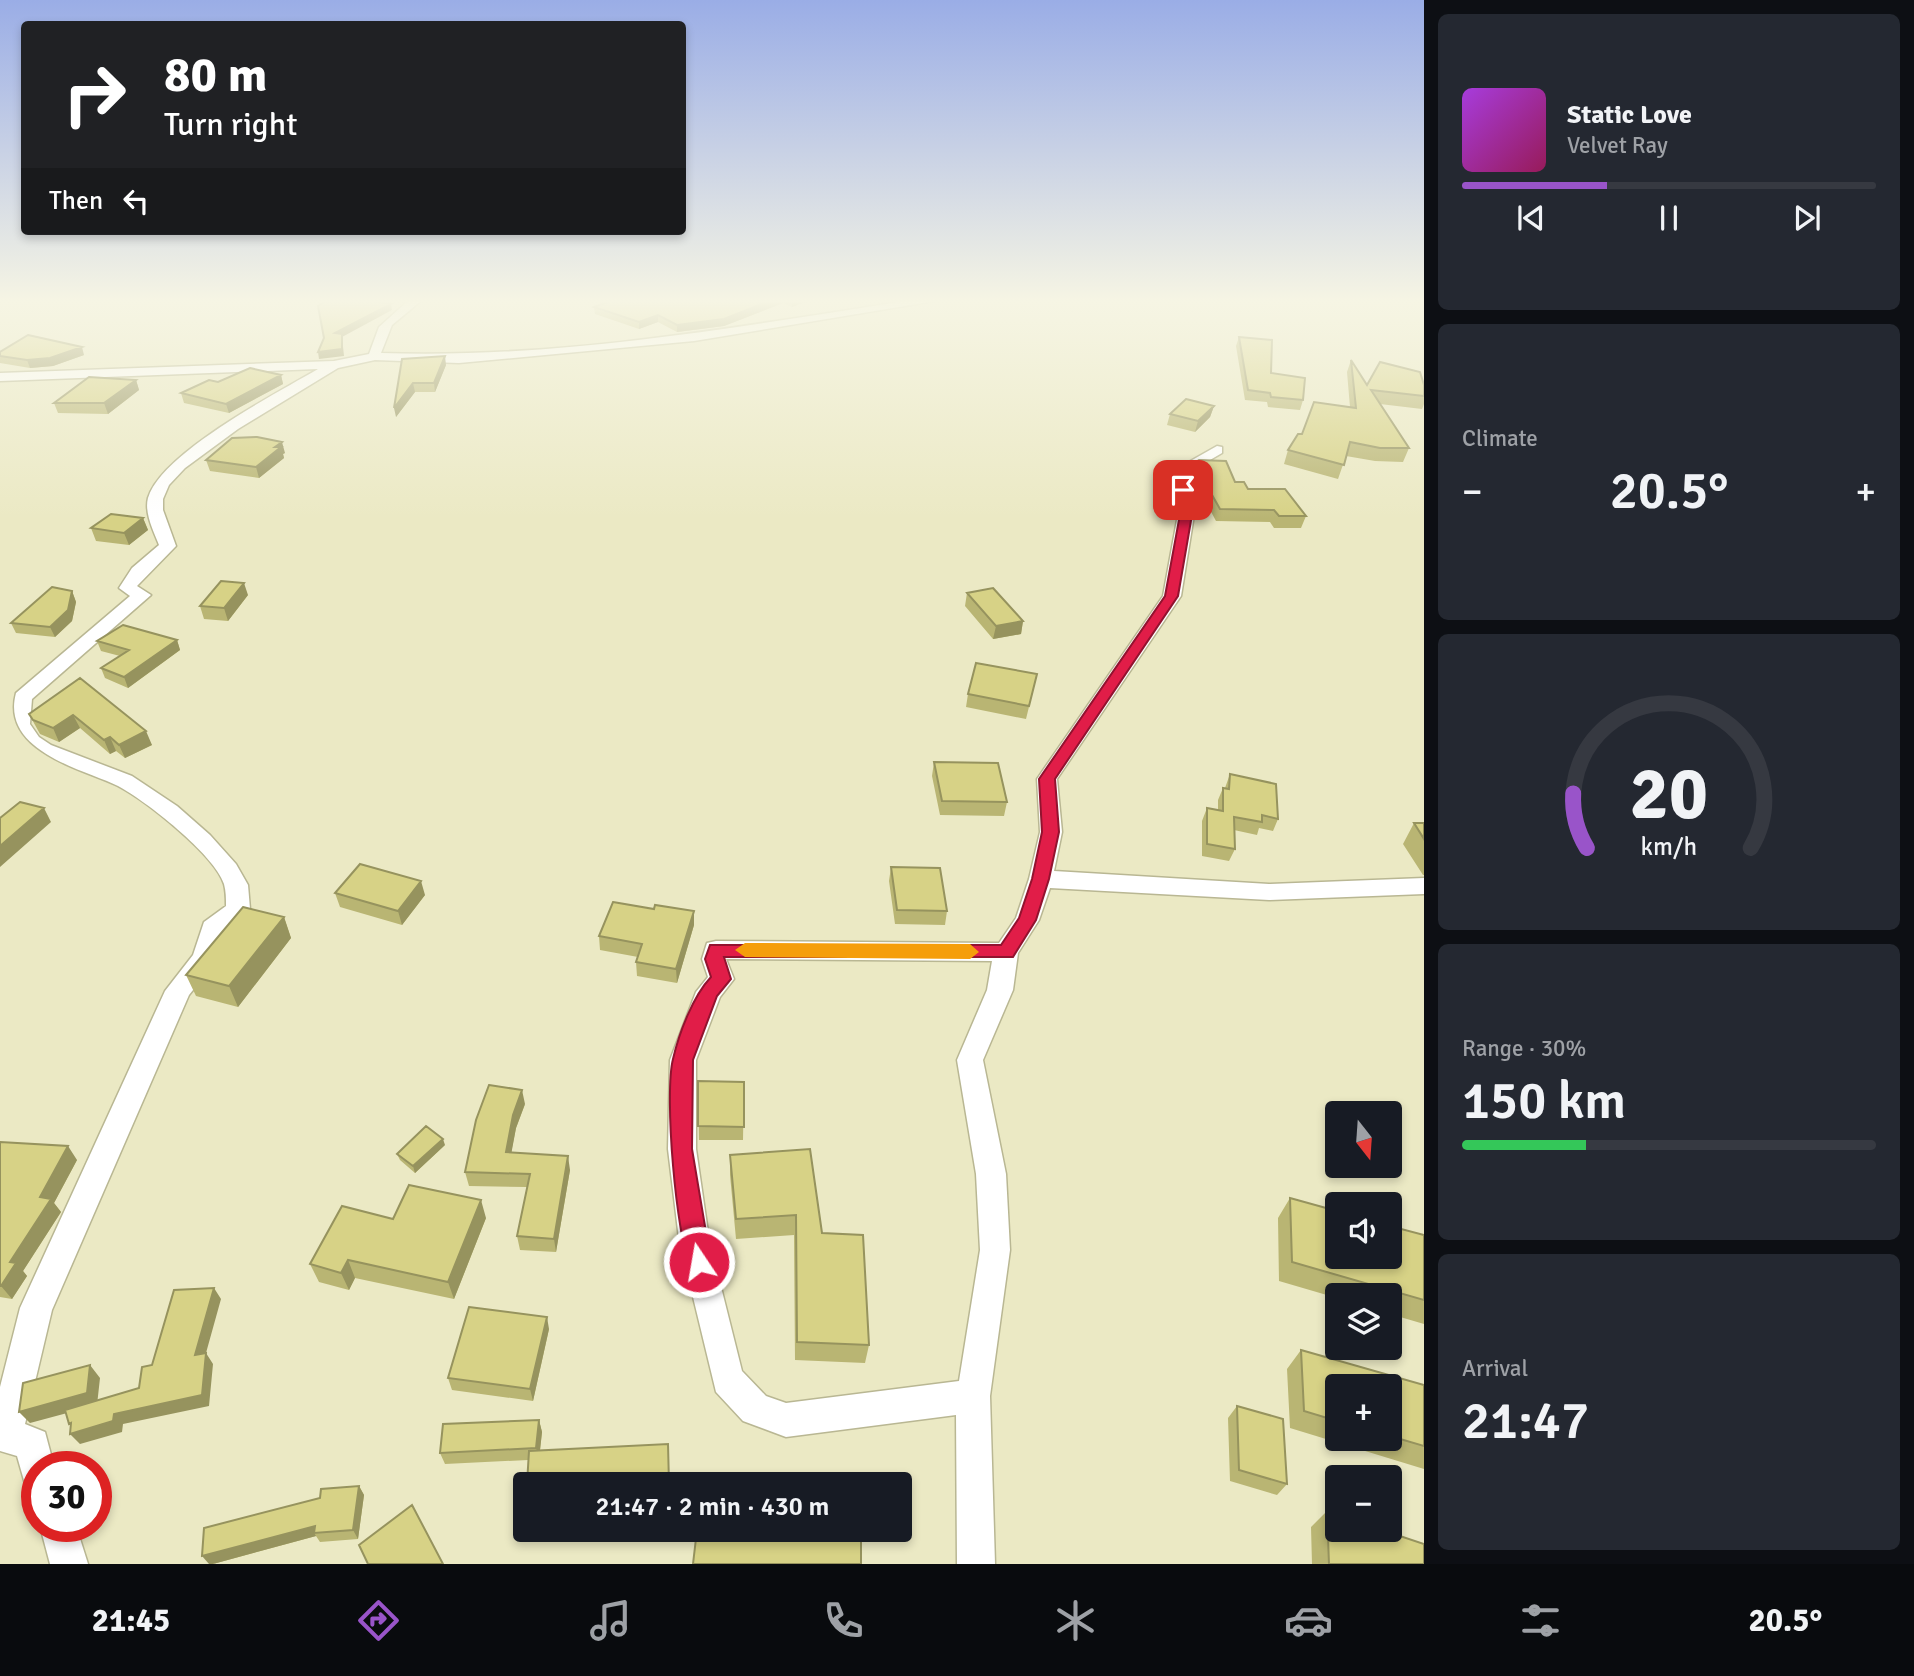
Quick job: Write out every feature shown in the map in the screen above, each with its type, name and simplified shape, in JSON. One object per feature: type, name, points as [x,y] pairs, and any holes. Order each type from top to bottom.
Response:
[{"type":"street","points":[[0,377],[112,373]]},
{"type":"street","points":[[34,1451],[33,1444],[2,1434],[36,1308],[178,991],[204,958],[212,928],[238,909],[236,883],[205,842],[169,812],[125,781],[61,758],[24,734],[18,716],[23,697],[142,595],[127,588],[138,572],[168,546],[155,506],[154,498],[160,487],[209,441],[321,373]]},
{"type":"street","points":[[976,1564],[973,1396],[995,1250],[991,1174],[970,1060],[1000,990],[1006,952],[1027,920],[1041,879],[1051,832],[1047,779],[1172,596],[1187,509],[1178,472],[1217,450]]},
{"type":"street","points":[[1041,879],[1269,892],[1424,886]]},
{"type":"street","points":[[973,1396],[786,1420],[755,1409],[728,1380],[694,1239],[682,1149],[682,1060],[709,992],[721,979],[714,959],[716,950],[1006,952]]},
{"type":"street","points":[[63,1542],[69,1564]]},
{"type":"building","points":[[239,373],[281,375],[226,404],[181,393],[209,380],[218,382]]},
{"type":"building","points":[[400,373],[438,373],[434,383],[413,383],[394,408]]},
{"type":"building","points":[[1245,373],[1271,373],[1305,378],[1303,400],[1271,397],[1270,393],[1248,390]]},
{"type":"building","points":[[1352,373],[1359,373],[1367,385],[1374,373],[1420,373],[1424,396],[1371,390],[1409,448],[1380,448],[1350,442],[1344,465],[1288,450],[1298,434],[1302,434],[1314,402],[1356,408]]},
{"type":"building","points":[[89,377],[136,380],[104,403],[54,403]]},
{"type":"building","points":[[1186,399],[1214,406],[1198,421],[1170,414]]},
{"type":"building","points":[[257,437],[282,442],[275,447],[281,447],[256,467],[206,460],[232,438]]},
{"type":"building","points":[[1199,460],[1226,461],[1235,482],[1244,482],[1248,489],[1285,489],[1306,516],[1279,516],[1274,510],[1220,509],[1194,463]]},
{"type":"building","points":[[111,514],[143,518],[124,533],[91,528]]},
{"type":"building","points":[[221,581],[244,583],[224,608],[200,606]]},
{"type":"building","points":[[52,587],[72,591],[68,610],[50,627],[11,623]]},
{"type":"building","points":[[993,588],[1023,621],[996,626],[967,593]]},
{"type":"building","points":[[123,625],[177,640],[124,677],[101,668],[129,650],[97,641]]},
{"type":"building","points":[[976,663],[1037,674],[1029,706],[968,694]]},
{"type":"building","points":[[80,678],[146,731],[119,745],[110,737],[104,740],[73,715],[53,728],[33,720],[29,714]]},
{"type":"building","points":[[934,762],[998,763],[1007,802],[942,801]]},
{"type":"building","points":[[1230,774],[1276,784],[1278,819],[1262,815],[1262,822],[1234,817],[1235,849],[1207,844],[1207,808],[1223,811],[1223,788],[1229,789]]},
{"type":"building","points":[[20,802],[44,808],[0,846],[0,818]]},
{"type":"building","points":[[1414,823],[1424,823],[1424,839]]},
{"type":"building","points":[[360,864],[421,881],[398,911],[335,893]]},
{"type":"building","points":[[891,867],[940,868],[947,911],[897,910]]},
{"type":"building","points":[[613,902],[654,909],[655,905],[694,911],[676,969],[636,962],[642,944],[599,936]]},
{"type":"building","points":[[243,907],[284,917],[229,986],[186,975]]},
{"type":"building","points":[[698,1081],[744,1082],[744,1127],[698,1126]]},
{"type":"building","points":[[489,1085],[522,1090],[513,1115],[506,1152],[568,1156],[554,1239],[517,1236],[530,1174],[465,1172],[476,1120]]},
{"type":"building","points":[[426,1126],[443,1139],[413,1166],[397,1154]]},
{"type":"building","points":[[0,1142],[68,1146],[40,1197],[51,1199],[10,1262],[16,1263],[1,1286],[0,1286]]},
{"type":"building","points":[[810,1149],[822,1233],[863,1235],[869,1345],[797,1342],[796,1215],[736,1219],[730,1155]]},
{"type":"building","points":[[409,1185],[481,1200],[448,1282],[348,1260],[341,1273],[310,1264],[342,1206],[393,1219]]},
{"type":"building","points":[[1290,1198],[1325,1208],[1325,1269],[1402,1269],[1402,1229],[1424,1235],[1424,1300],[1402,1294],[1402,1283],[1365,1283],[1292,1262]]},
{"type":"building","points":[[214,1288],[195,1355],[206,1353],[202,1395],[114,1414],[113,1421],[70,1434],[71,1423],[69,1424],[65,1410],[139,1388],[142,1367],[152,1365],[174,1290]]},
{"type":"building","points":[[469,1307],[547,1317],[530,1389],[448,1378]]},
{"type":"building","points":[[1301,1350],[1325,1357],[1325,1360],[1336,1360],[1385,1374],[1325,1374],[1325,1417],[1304,1411]]},
{"type":"building","points":[[90,1365],[87,1393],[19,1412],[23,1383]]},
{"type":"building","points":[[1402,1379],[1424,1385],[1424,1446],[1402,1440]]},
{"type":"building","points":[[1237,1406],[1283,1419],[1287,1484],[1239,1470]]},
{"type":"building","points":[[539,1420],[536,1448],[440,1453],[443,1424]]},
{"type":"building","points":[[668,1444],[669,1472],[528,1472],[529,1451]]},
{"type":"building","points":[[359,1486],[353,1530],[314,1533],[315,1526],[202,1556],[204,1528],[320,1498],[321,1489]]},
{"type":"building","points":[[412,1505],[443,1564],[368,1564],[359,1545]]},
{"type":"building","points":[[1402,1537],[1424,1544],[1424,1564],[1329,1564],[1328,1542],[1402,1542]]},
{"type":"building","points":[[696,1542],[861,1542],[861,1564],[693,1564]]},
{"type":"slow traffic","points":[[745,950],[970,952]]},
{"type":"route","points":[[699,1262],[682,1149],[682,1060],[709,992],[721,979],[714,959],[716,950],[1006,952],[1027,920],[1041,879],[1051,832],[1047,779],[1172,596],[1187,509],[1183,490]]}]
